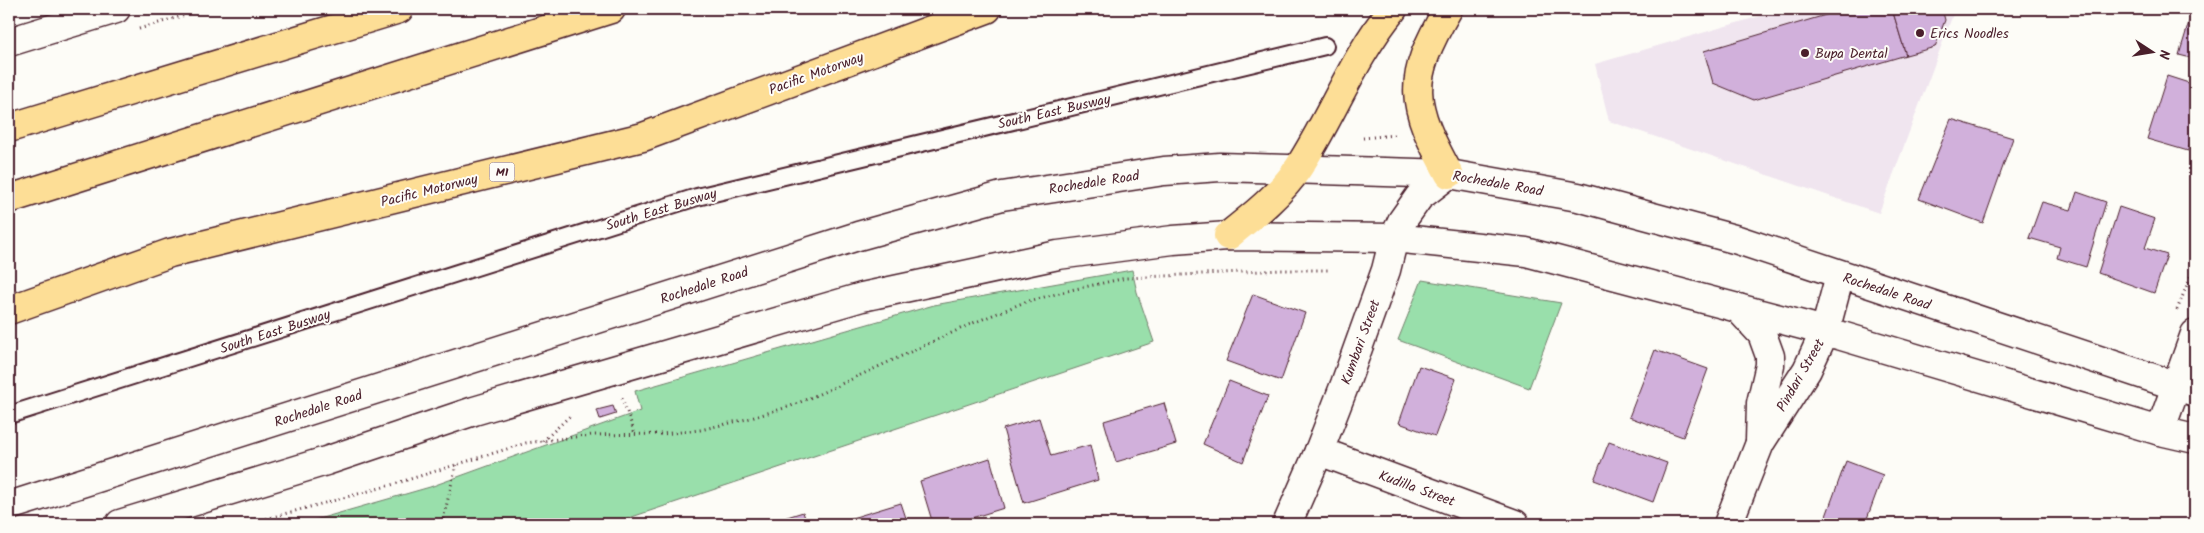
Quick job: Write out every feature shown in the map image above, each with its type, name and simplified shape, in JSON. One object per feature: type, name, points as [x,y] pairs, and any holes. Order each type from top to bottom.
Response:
[{"type":"highway","points":[[9,128],[399,9]]},
{"type":"highway","points":[[9,199],[611,9]]},
{"type":"highway","name":"Pacific Motorway","points":[[9,310],[170,253],[643,137],[987,9]]},
{"type":"highway","points":[[1228,236],[1278,192],[1298,168],[1368,46],[1393,9]]},
{"type":"highway","points":[[1448,9],[1424,54],[1417,94],[1421,116],[1429,138],[1449,174]]},
{"type":"main road","points":[[9,42],[116,9]]},
{"type":"main road","name":"Rochedale Road","points":[[9,506],[858,236],[1002,196],[1164,171],[1220,167],[1449,174],[1578,197],[1738,240],[2186,388]]},
{"type":"main road","name":"Kumbari Street","points":[[1287,524],[1319,451],[1380,286],[1394,238],[1402,221],[1419,197],[1449,174]]},
{"type":"main road","points":[[120,524],[326,461],[510,400],[862,297],[1058,255],[1173,240],[1228,236],[1394,238],[1526,252],[1825,331],[2160,431],[2195,439]]},
{"type":"main road","name":"Pindari Street","points":[[1728,524],[1760,443],[1807,370],[1825,331],[1840,275]]},
{"type":"main road","name":"Pindari Street","points":[[1738,308],[1762,334],[1770,356],[1770,365],[1761,403],[1760,443]]},
{"type":"main road","points":[[2160,431],[2186,388],[2195,334]]},
{"type":"main road","name":"Kudilla Street","points":[[1319,451],[1515,524]]},
{"type":"lane","name":"South East Busway","points":[[9,415],[697,197],[1325,46]]},
{"type":"path","points":[[1362,138],[1395,135]]},
{"type":"path","points":[[247,524],[456,465],[526,443],[592,435],[700,430],[751,418],[791,406],[973,323],[1025,302],[1075,289],[1126,278],[1280,270],[1338,270]]},
{"type":"path","points":[[615,400],[623,398],[635,434]]},
{"type":"path","points":[[543,441],[574,412]]},
{"type":"path","points":[[442,524],[456,465]]},
{"type":"shaded area","points":[[1785,9],[1955,9],[1879,213],[1609,121],[1595,64]]},
{"type":"green space","points":[[1132,270],[1137,292],[1154,342],[611,524],[301,524],[430,487],[640,411],[635,391],[934,305]]},
{"type":"green space","points":[[1422,280],[1561,303],[1529,388],[1398,340]]},
{"type":"building","name":"Bupa Dental","points":[[1846,9],[1892,9],[1906,55],[1754,100],[1713,83],[1704,51]]},
{"type":"building","name":"Erics Noodles","points":[[1892,9],[1942,9],[1945,20],[1935,47],[1906,55]]},
{"type":"building","points":[[2193,9],[2195,9],[2195,59],[2179,55]]},
{"type":"building","points":[[2167,76],[2195,85],[2195,125],[2188,151],[2147,139]]},
{"type":"building","points":[[1951,119],[2013,138],[1983,223],[1919,199]]},
{"type":"building","points":[[2077,192],[2106,202],[2086,267],[2057,258],[2060,247],[2029,238],[2042,202],[2071,210]]},
{"type":"building","points":[[2119,207],[2155,219],[2145,248],[2167,255],[2154,293],[2098,273]]},
{"type":"building","points":[[1253,294],[1305,313],[1281,381],[1226,361]]},
{"type":"building","points":[[1655,350],[1708,369],[1683,437],[1629,417]]},
{"type":"building","points":[[1419,366],[1456,379],[1435,436],[1399,423]]},
{"type":"building","points":[[1229,381],[1268,396],[1243,462],[1203,444]]},
{"type":"building","points":[[1164,403],[1176,444],[1116,462],[1104,421]]},
{"type":"building","points":[[613,406],[616,414],[600,419],[597,410]]},
{"type":"building","points":[[1039,418],[1051,456],[1090,445],[1098,480],[1024,503],[1003,429]]},
{"type":"building","points":[[1609,442],[1667,463],[1653,502],[1594,480]]},
{"type":"building","points":[[990,458],[1004,508],[952,524],[933,524],[920,481]]},
{"type":"building","points":[[1846,461],[1883,475],[1865,524],[1839,524],[1825,519]]},
{"type":"building","points":[[901,503],[908,524],[843,524],[842,521]]},
{"type":"building","points":[[803,512],[807,524],[765,524]]},
{"type":"place","name":"Erics Noodles","points":[[1920,33]]},
{"type":"place","name":"Bupa Dental","points":[[1805,53]]}]
